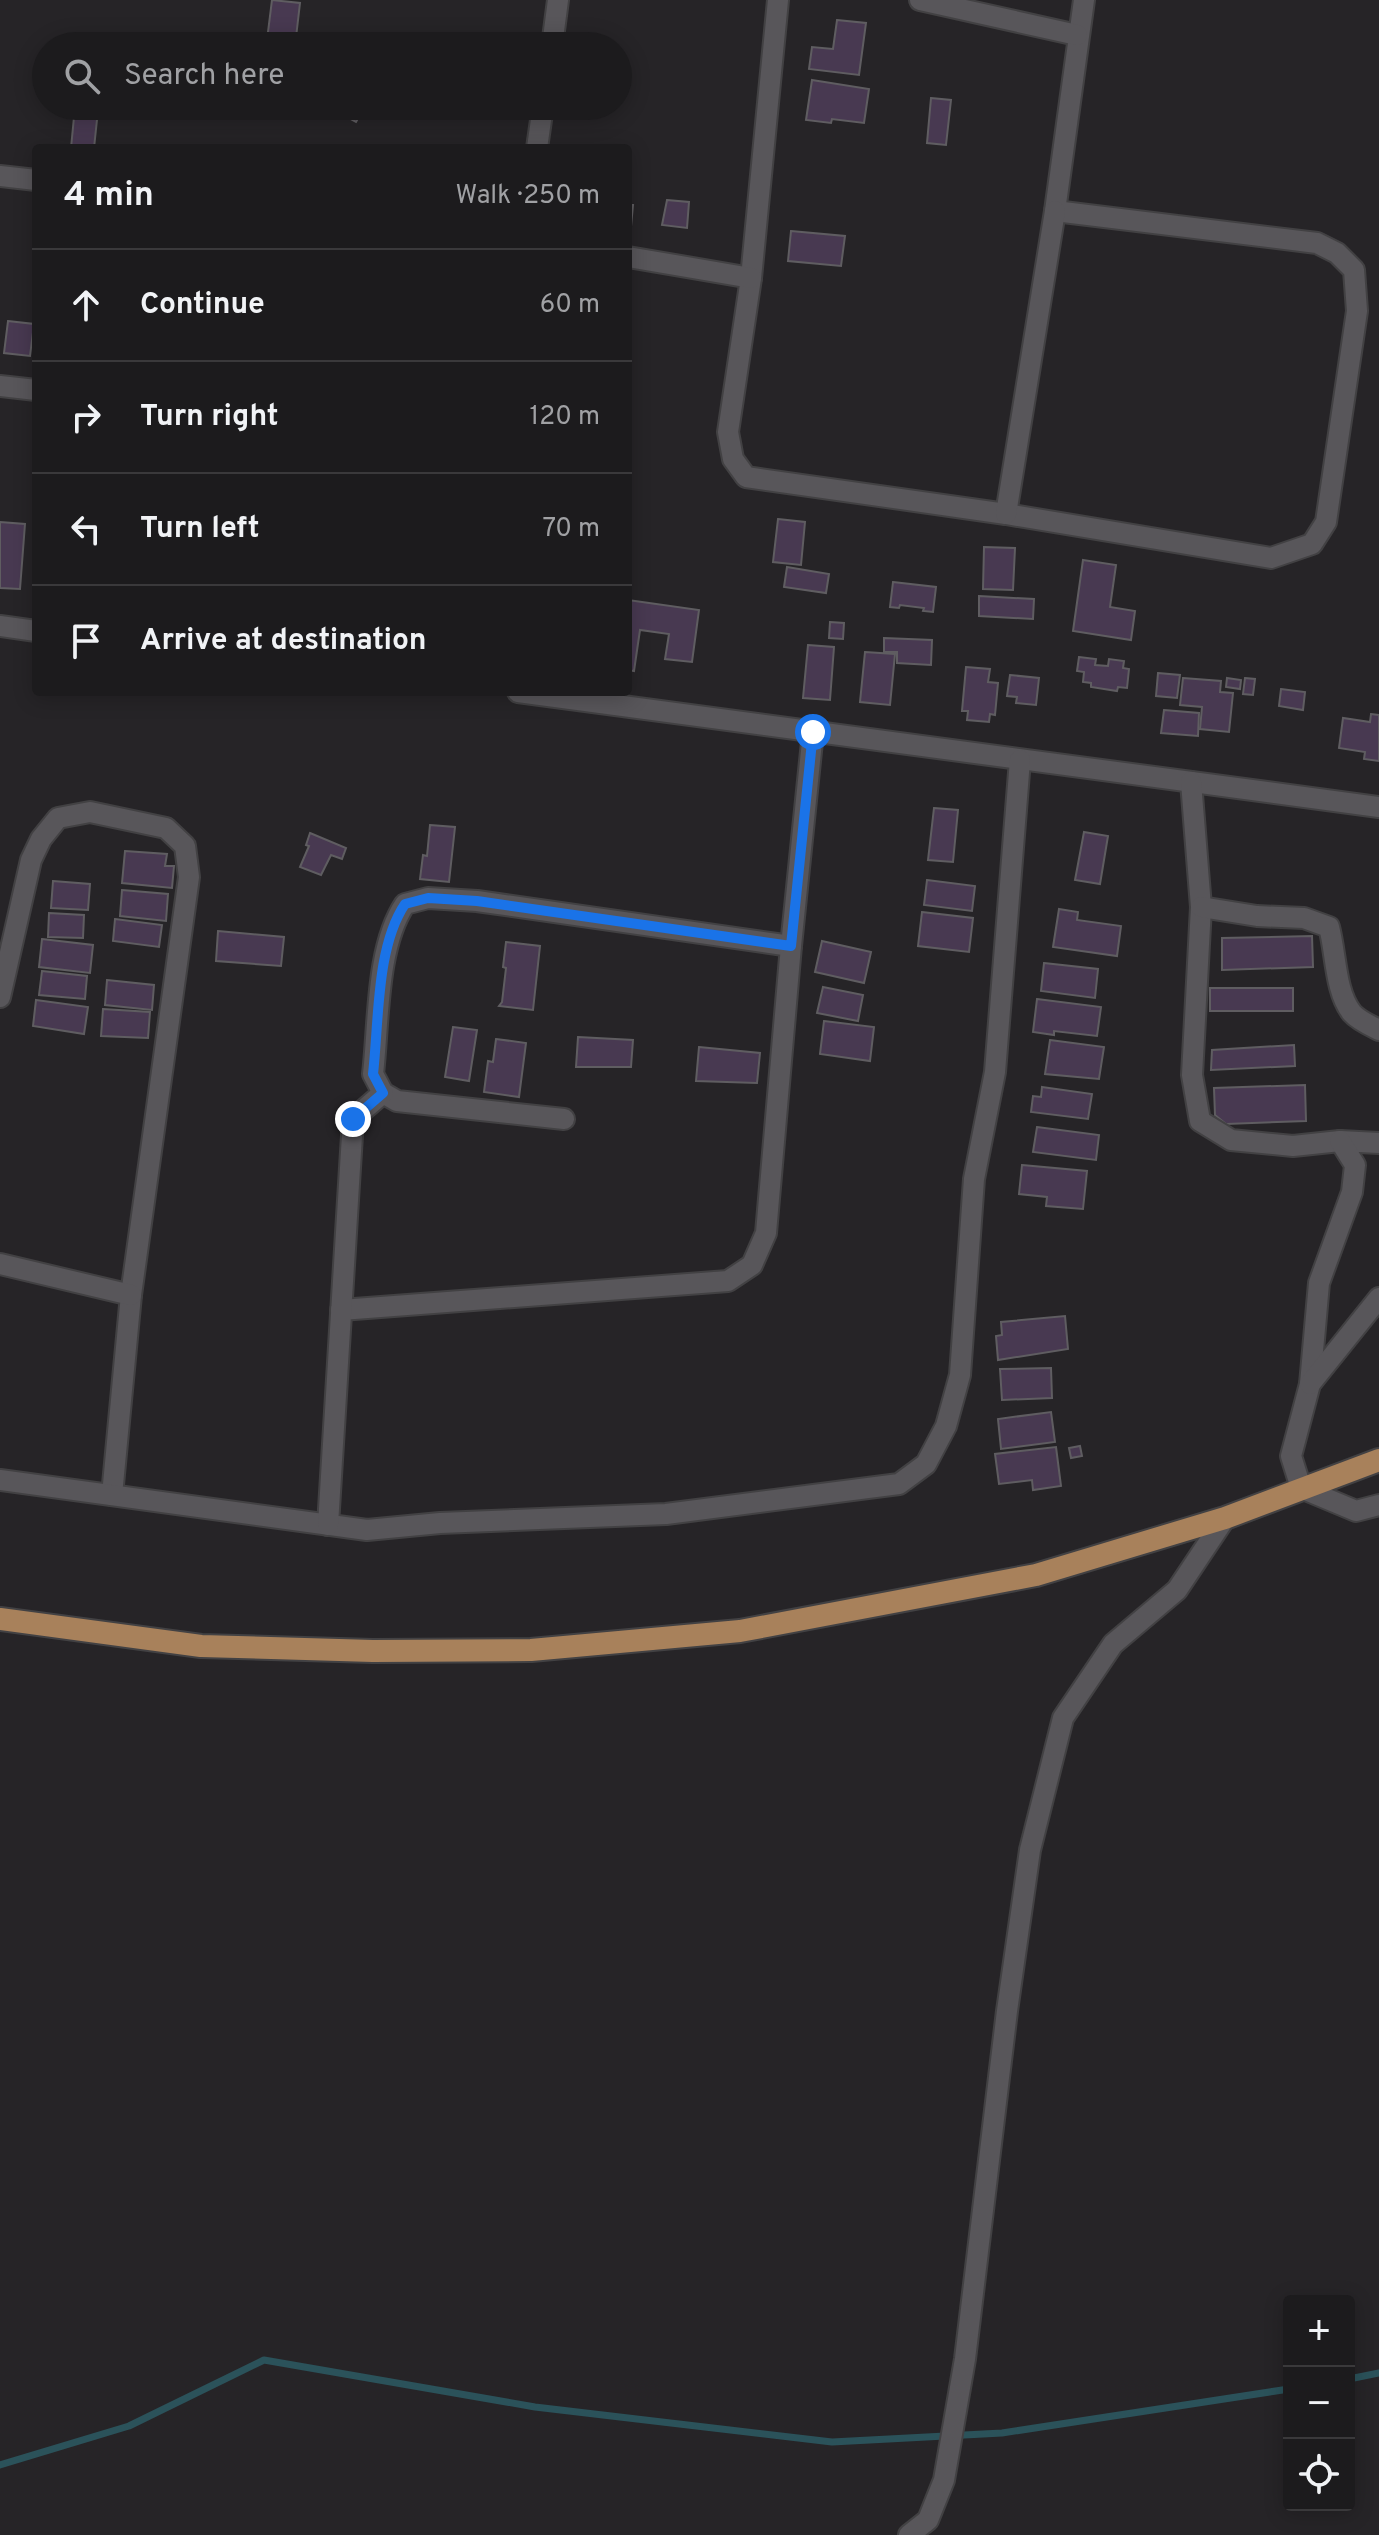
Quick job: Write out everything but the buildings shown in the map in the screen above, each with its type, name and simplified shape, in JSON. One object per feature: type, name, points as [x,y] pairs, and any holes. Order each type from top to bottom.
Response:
[{"type":"main road","points":[[0,1619],[201,1646],[373,1651],[546,1648],[740,1631],[1036,1575],[1225,1518],[1379,1460]]},
{"type":"street","points":[[554,32],[558,0]]},
{"type":"street","points":[[778,0],[751,278],[728,432],[733,459],[746,477],[1006,514],[1271,558],[1312,544],[1326,522],[1357,311],[1354,270],[1337,253],[1317,243],[1055,211]]},
{"type":"street","points":[[920,0],[1077,35]]},
{"type":"street","points":[[1006,514],[1055,211],[1084,0]]},
{"type":"street","points":[[538,144],[541,120]]},
{"type":"street","points":[[0,176],[32,180]]},
{"type":"street","points":[[632,258],[751,278]]},
{"type":"street","points":[[0,386],[32,390]]},
{"type":"street","points":[[0,626],[32,630]]},
{"type":"street","points":[[548,696],[1379,807]]},
{"type":"street","points":[[341,1310],[728,1281],[752,1265],[766,1233],[813,732]]},
{"type":"street","points":[[0,1480],[367,1530],[440,1523],[666,1514],[899,1484],[926,1464],[946,1426],[960,1375],[974,1179],[995,1072],[1020,760]]},
{"type":"street","points":[[1191,782],[1201,907],[1192,1075],[1200,1121],[1231,1140],[1293,1146],[1340,1141],[1379,1143]]},
{"type":"street","points":[[0,997],[31,860],[41,839],[58,818],[90,812],[166,828],[185,846],[189,877],[131,1295],[112,1495]]},
{"type":"street","points":[[564,1119],[397,1101],[383,1093],[373,1074],[386,943],[405,904],[428,898],[477,901],[791,946]]},
{"type":"street","points":[[1201,907],[1257,916],[1304,918],[1329,927],[1340,991],[1353,1015],[1379,1030]]},
{"type":"street","points":[[328,1525],[353,1119],[383,1093]]},
{"type":"street","points":[[1340,1141],[1355,1165],[1352,1192],[1319,1283],[1310,1384],[1291,1456],[1301,1488],[1356,1511],[1379,1505]]},
{"type":"street","points":[[0,1264],[131,1295]]},
{"type":"street","points":[[1310,1384],[1379,1298]]},
{"type":"street","points":[[909,2535],[928,2520],[944,2480],[965,2359],[1007,2011],[1030,1850],[1063,1718],[1113,1644],[1177,1590],[1225,1518]]},
{"type":"waterway","points":[[0,2465],[129,2426],[264,2360],[535,2407],[832,2442],[1002,2433],[1283,2390]]},
{"type":"waterway","points":[[1355,2378],[1379,2373]]},
{"type":"route","points":[[353,1119],[383,1093],[373,1074],[386,943],[405,904],[428,898],[477,901],[791,946],[813,732]]}]
